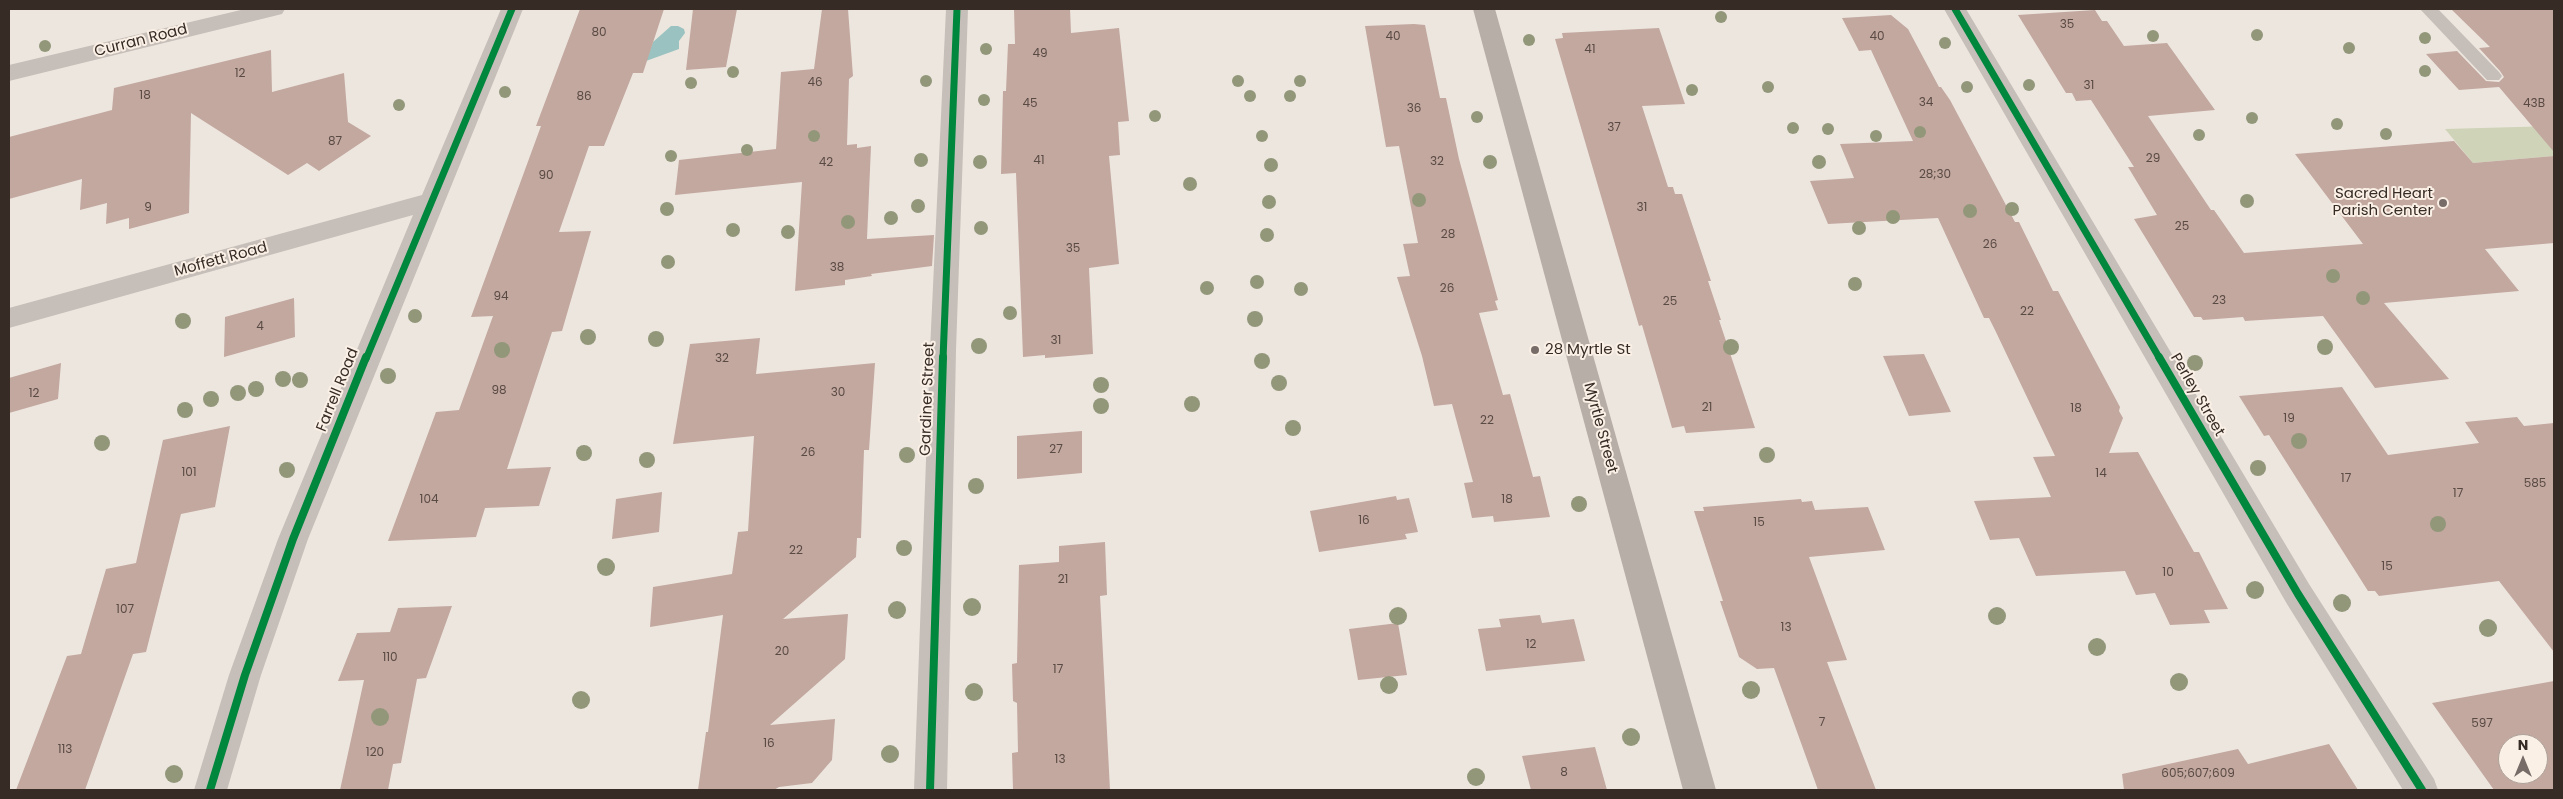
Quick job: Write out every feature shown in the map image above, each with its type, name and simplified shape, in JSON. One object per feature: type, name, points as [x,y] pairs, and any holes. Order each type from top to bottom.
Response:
[{"type":"main road","name":"Myrtle Street","points":[[1484,9],[1700,790]]},
{"type":"street","name":"Curran Road","points":[[9,73],[274,9]]},
{"type":"street","name":"Farrell Road","points":[[210,790],[245,674],[293,539],[359,373],[433,201],[512,9]]},
{"type":"street","name":"Gardiner Street","points":[[930,790],[943,350],[957,9]]},
{"type":"street","name":"Perley Street","points":[[1955,9],[2298,594],[2422,790]]},
{"type":"street","name":"Moffett Road","points":[[9,318],[433,201]]},
{"type":"lane","points":[[2428,9],[2493,76]]},
{"type":"green space","points":[[2554,126],[2554,156],[2473,163],[2445,129]]},
{"type":"water","points":[[671,26],[678,26],[684,29],[685,33],[679,41],[679,49],[646,61],[653,42]]},
{"type":"building","points":[[580,9],[664,9],[643,73],[633,73],[604,146],[589,146],[559,232],[591,231],[562,331],[552,332],[507,469],[551,467],[539,506],[485,508],[476,537],[388,541],[436,412],[459,410],[493,316],[471,317],[541,126],[536,126]]},
{"type":"building","points":[[693,9],[737,9],[726,67],[686,70]]},
{"type":"building","points":[[822,9],[848,9],[853,76],[849,79],[847,145],[857,144],[857,148],[871,146],[867,239],[934,235],[932,266],[871,274],[872,276],[845,280],[845,285],[795,291],[802,182],[675,195],[679,160],[776,149],[781,72],[814,69]]},
{"type":"building","points":[[1014,9],[1070,9],[1071,33],[1119,28],[1129,121],[1118,122],[1120,155],[1109,156],[1119,264],[1089,268],[1093,354],[1045,358],[1045,355],[1023,357],[1016,173],[1001,174],[1003,91],[1006,91],[1008,44],[1015,44]]},
{"type":"building","points":[[2451,9],[2554,9],[2554,152],[2499,87],[2459,90],[2426,54],[2457,51],[2486,81],[2499,82],[2504,77],[2479,48],[2490,47]]},
{"type":"building","points":[[2095,10],[2102,21],[2107,21],[2124,46],[2167,43],[2215,110],[2148,116],[2211,210],[2214,210],[2244,253],[2363,244],[2295,154],[2454,141],[2473,163],[2554,156],[2554,243],[2485,249],[2519,291],[2384,303],[2449,379],[2375,388],[2323,316],[2245,321],[2243,317],[2203,320],[2201,317],[2194,317],[2134,219],[2157,215],[2128,167],[2134,167],[2091,100],[2076,101],[2072,93],[2066,93],[2018,15]]},
{"type":"building","points":[[1891,15],[1908,29],[1939,87],[1941,87],[1950,100],[2015,222],[2019,222],[2053,291],[2058,291],[2120,407],[2119,411],[2123,418],[2109,453],[2138,452],[2194,552],[2199,552],[2228,609],[2204,610],[2210,623],[2170,625],[2155,593],[2136,595],[2125,571],[2036,576],[2019,538],[1990,540],[1974,501],[2051,497],[2033,457],[2055,456],[1989,318],[1984,318],[1938,218],[1828,224],[1810,181],[1854,178],[1840,144],[1913,141],[1871,50],[1859,51],[1842,18]]},
{"type":"building","points":[[1425,25],[1440,98],[1446,98],[1459,159],[1498,300],[1495,301],[1498,310],[1479,313],[1503,395],[1510,394],[1533,477],[1540,476],[1550,517],[1494,522],[1493,516],[1472,518],[1464,483],[1473,482],[1452,404],[1434,406],[1422,356],[1397,277],[1410,276],[1403,244],[1418,243],[1399,146],[1386,147],[1365,26]]},
{"type":"building","points":[[1659,28],[1685,104],[1642,106],[1668,187],[1673,187],[1675,194],[1682,194],[1711,281],[1708,281],[1721,320],[1719,320],[1755,428],[1686,433],[1684,426],[1672,428],[1642,325],[1639,326],[1555,39],[1563,38],[1562,33]]},
{"type":"building","points":[[271,50],[272,92],[344,73],[348,122],[371,136],[319,171],[307,163],[288,175],[191,113],[189,213],[129,229],[129,218],[106,224],[107,203],[80,210],[82,179],[9,199],[9,137],[112,110],[114,88]]},
{"type":"building","points":[[294,298],[295,337],[224,357],[225,317]]},
{"type":"building","points":[[760,338],[756,374],[875,363],[869,450],[864,450],[861,538],[857,538],[856,557],[783,619],[848,614],[845,659],[770,725],[835,719],[832,760],[812,783],[779,787],[774,790],[698,790],[706,732],[708,732],[723,615],[650,627],[653,587],[732,574],[738,532],[748,531],[754,436],[673,444],[690,344]]},
{"type":"building","points":[[1924,354],[1951,412],[1909,416],[1883,356]]},
{"type":"building","points":[[61,363],[58,399],[9,413],[9,378]]},
{"type":"building","points":[[2342,387],[2388,455],[2479,443],[2465,422],[2517,417],[2524,426],[2554,423],[2554,652],[2499,581],[2379,596],[2375,591],[2368,591],[2269,435],[2264,436],[2239,396]]},
{"type":"building","points":[[230,426],[215,507],[181,514],[146,652],[133,654],[85,790],[16,790],[67,656],[81,654],[106,569],[136,563],[163,440]]},
{"type":"building","points":[[1082,431],[1082,473],[1017,479],[1017,436]]},
{"type":"building","points":[[662,492],[659,532],[612,539],[616,499]]},
{"type":"building","points":[[1396,496],[1397,500],[1409,498],[1418,532],[1405,534],[1407,539],[1319,552],[1310,511]]},
{"type":"building","points":[[1801,499],[1802,502],[1812,501],[1815,510],[1868,507],[1885,550],[1809,557],[1847,660],[1827,662],[1876,790],[1818,790],[1774,668],[1757,669],[1739,657],[1720,601],[1723,601],[1694,511],[1704,511],[1703,507]]},
{"type":"building","points":[[1105,542],[1107,595],[1100,596],[1110,790],[1013,790],[1012,753],[1018,752],[1017,703],[1013,701],[1012,664],[1017,663],[1019,565],[1059,562],[1059,546]]},
{"type":"building","points":[[452,606],[426,678],[417,679],[401,763],[393,764],[388,790],[340,790],[364,680],[338,681],[357,633],[390,632],[398,608]]},
{"type":"building","points":[[1540,615],[1542,623],[1574,619],[1585,661],[1486,671],[1478,629],[1501,627],[1499,619]]},
{"type":"building","points":[[1398,623],[1407,675],[1358,680],[1349,629]]},
{"type":"building","points":[[2554,681],[2554,790],[2494,790],[2432,703]]},
{"type":"building","points":[[2329,744],[2358,790],[2124,790],[2122,774],[2238,749],[2248,764]]},
{"type":"building","points":[[1595,747],[1607,790],[1531,790],[1522,756]]},
{"type":"cycle path","points":[[210,790],[245,675],[293,539],[356,382],[512,9]]},
{"type":"cycle path","points":[[930,790],[943,350],[957,9]]},
{"type":"cycle path","points":[[1955,9],[2298,594],[2422,790]]},
{"type":"place","name":"Sacred Heart Parish Center","points":[[2443,203]]},
{"type":"place","name":"28 Myrtle St","points":[[1535,350]]}]
